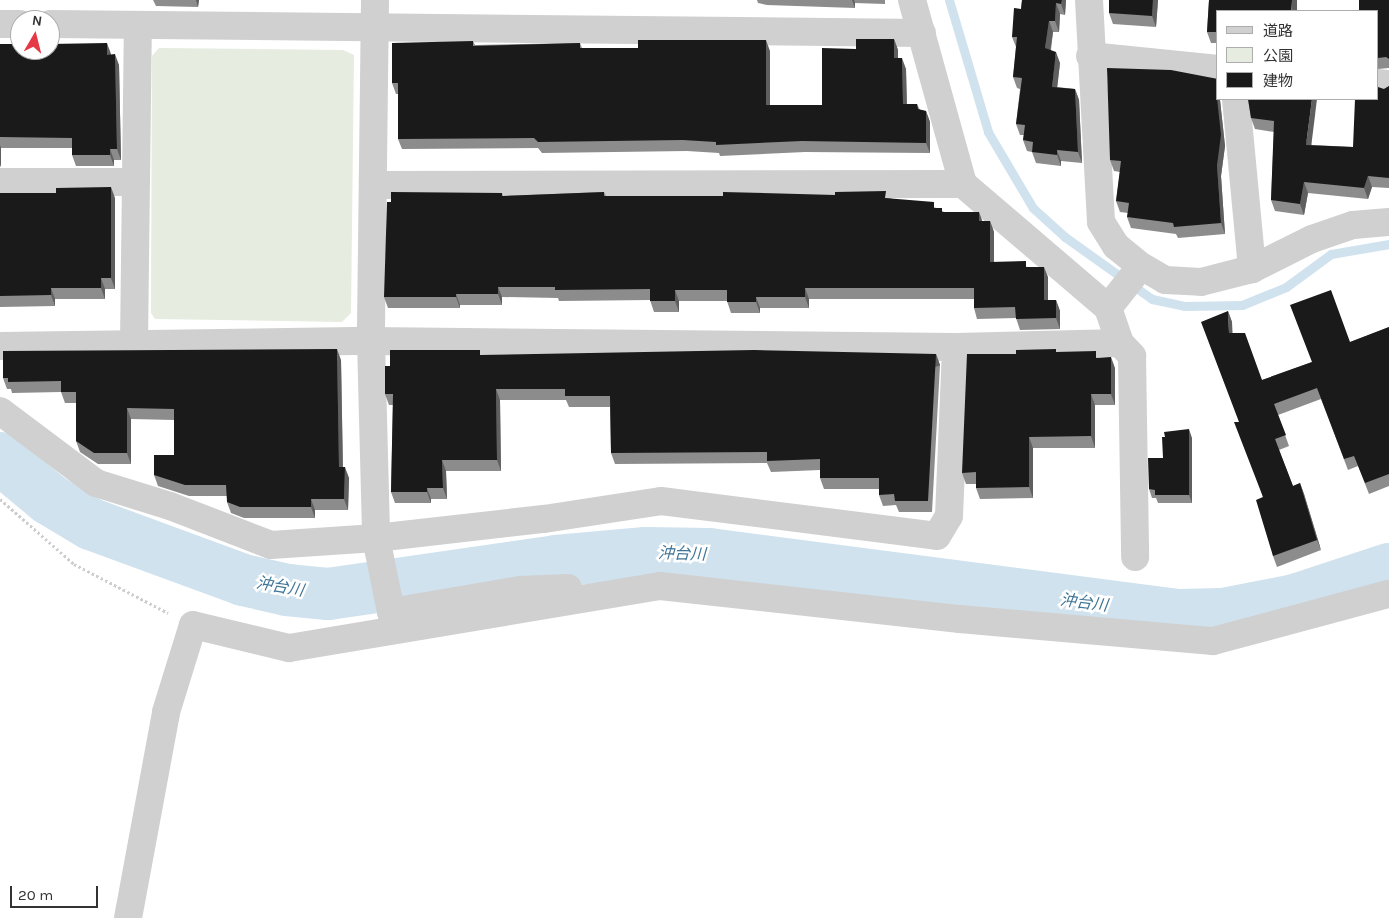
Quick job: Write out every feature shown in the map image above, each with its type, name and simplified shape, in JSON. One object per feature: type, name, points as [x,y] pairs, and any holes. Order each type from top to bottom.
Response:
[{"type":"street","points":[[375,0],[371,341],[379,547],[391,612],[520,590],[660,586],[960,619],[1213,641],[1389,594]]},
{"type":"street","points":[[912,0],[963,184],[1108,308],[1120,343],[1132,356],[1135,557]]},
{"type":"street","points":[[1089,0],[1090,56],[1100,222],[1116,246],[1141,266],[1165,280],[1201,282],[1252,269],[1312,239],[1353,225],[1389,222]]},
{"type":"street","points":[[60,24],[922,34]]},
{"type":"street","points":[[134,343],[138,25]]},
{"type":"street","points":[[1090,56],[1216,69]]},
{"type":"street","points":[[1236,100],[1252,269]]},
{"type":"street","points":[[0,182],[136,182]]},
{"type":"street","points":[[373,185],[963,184]]},
{"type":"street","points":[[1108,308],[1141,266]]},
{"type":"street","points":[[0,346],[371,341],[956,346],[1120,343]]},
{"type":"street","points":[[0,411],[96,483],[170,506],[271,545],[379,547],[661,501],[937,536],[949,516],[956,346]]},
{"type":"street","points":[[128,918],[166,712],[193,625],[289,648],[660,586]]},
{"type":"path","points":[[0,499],[74,564],[193,625]]},
{"type":"green space","points":[[159,48],[343,50],[354,55],[351,313],[342,322],[155,319],[151,313],[152,56]]},
{"type":"building","points":[[1022,0],[1062,0],[1061,4],[1056,3],[1055,21],[1049,21],[1045,48],[1056,52],[1052,87],[1075,89],[1078,152],[1057,150],[1057,155],[1032,152],[1033,142],[1023,140],[1025,125],[1016,124],[1022,78],[1013,77],[1017,37],[1012,37],[1014,8],[1021,9]]},
{"type":"building","points":[[1109,0],[1153,0],[1152,16],[1109,13]]},
{"type":"building","points":[[1209,0],[1292,0],[1291,10],[1216,10],[1216,32],[1207,32]]},
{"type":"building","points":[[1359,0],[1389,0],[1389,59],[1386,57],[1379,58],[1379,10],[1359,10]]},
{"type":"building","points":[[856,39],[894,39],[894,58],[902,58],[903,104],[917,104],[918,109],[926,111],[926,143],[802,141],[716,145],[716,142],[683,140],[538,142],[534,138],[398,139],[398,83],[392,83],[392,43],[473,41],[473,46],[580,43],[580,48],[638,48],[638,40],[766,40],[766,105],[822,105],[822,48],[856,49]]},
{"type":"building","points":[[107,43],[107,55],[115,54],[117,149],[110,149],[110,155],[72,155],[72,138],[0,137],[0,44],[10,44],[10,60],[60,60],[60,44]]},
{"type":"building","points":[[1107,68],[1171,70],[1216,79],[1216,100],[1221,135],[1217,165],[1221,223],[1174,227],[1173,223],[1127,217],[1129,203],[1116,201],[1121,161],[1110,160]]},
{"type":"building","points":[[1389,86],[1389,178],[1368,176],[1364,188],[1304,182],[1300,204],[1271,200],[1274,121],[1251,118],[1248,100],[1312,100],[1306,145],[1353,147],[1355,100],[1379,100],[1379,87],[1384,89]]},
{"type":"building","points":[[111,187],[111,278],[101,278],[101,288],[51,288],[51,295],[0,296],[0,193],[56,193],[56,188]]},
{"type":"building","points":[[886,191],[885,198],[934,202],[934,208],[942,208],[942,212],[979,212],[979,221],[990,221],[990,262],[1026,261],[1026,267],[1044,267],[1044,300],[1056,300],[1056,318],[1016,319],[1015,307],[974,308],[974,288],[805,288],[805,297],[756,297],[756,302],[727,302],[727,290],[675,290],[675,301],[650,301],[650,289],[555,290],[555,287],[498,287],[498,294],[456,294],[456,297],[384,297],[387,202],[391,202],[391,192],[502,193],[502,196],[604,192],[604,196],[723,196],[723,192],[835,195],[835,192]]},
{"type":"building","points":[[1331,290],[1350,342],[1389,327],[1389,474],[1365,483],[1354,456],[1344,459],[1317,388],[1274,404],[1286,435],[1275,439],[1293,486],[1300,483],[1317,540],[1273,556],[1256,500],[1263,497],[1234,422],[1239,422],[1201,322],[1228,311],[1229,333],[1245,333],[1262,380],[1312,362],[1290,305]]},
{"type":"building","points":[[337,349],[339,467],[345,467],[344,499],[311,499],[311,507],[240,507],[227,502],[226,485],[185,485],[154,475],[154,455],[174,455],[174,409],[127,408],[127,453],[94,453],[76,441],[76,392],[61,392],[61,381],[8,382],[8,378],[3,378],[3,351]]},
{"type":"building","points":[[1056,349],[1056,352],[1096,351],[1096,358],[1111,357],[1111,394],[1091,394],[1091,436],[1029,437],[1029,487],[976,488],[976,472],[962,473],[967,354],[1016,354],[1016,350]]},
{"type":"building","points":[[390,350],[480,350],[480,355],[754,350],[936,354],[928,501],[895,501],[894,494],[879,495],[879,478],[820,478],[820,459],[767,461],[767,452],[611,453],[610,396],[565,396],[565,389],[496,389],[497,460],[442,460],[443,488],[427,488],[427,492],[391,492],[393,394],[385,394],[385,366],[390,366]]},
{"type":"building","points":[[1189,429],[1189,495],[1155,495],[1155,490],[1149,489],[1148,458],[1163,458],[1162,437],[1165,437],[1164,432]]},
{"type":"waterway","points":[[949,0],[988,132],[1033,208],[1065,237],[1152,299],[1185,306],[1242,305],[1286,287],[1331,254],[1389,244]]},
{"type":"waterway","name":"沖台川","points":[[0,458],[49,499],[91,524],[243,580],[287,590],[328,594],[556,561],[646,553],[709,554],[1178,615],[1223,614],[1295,600],[1389,569]]}]
